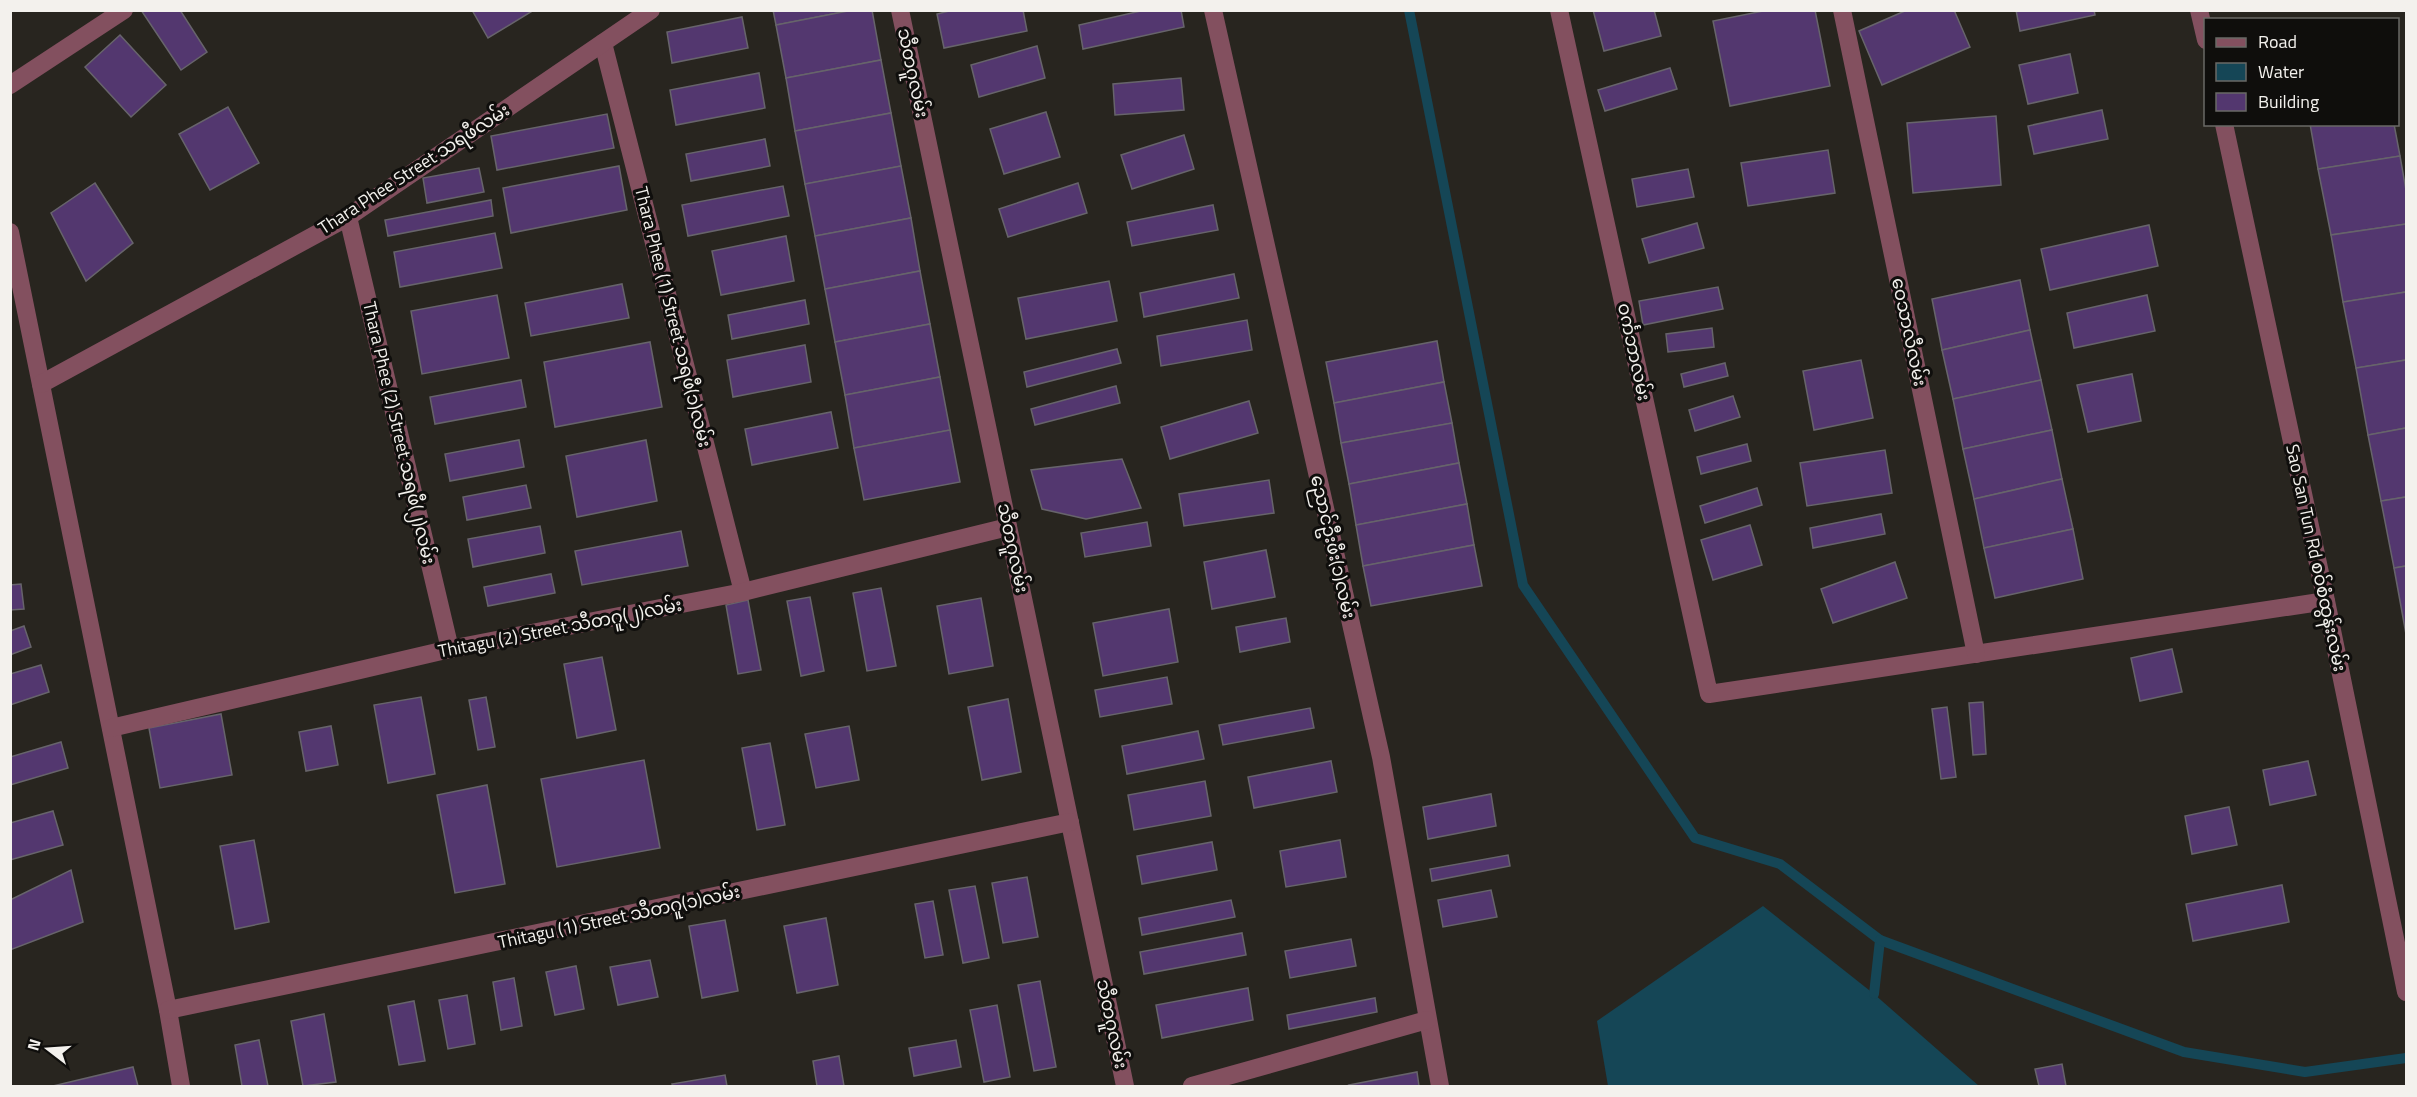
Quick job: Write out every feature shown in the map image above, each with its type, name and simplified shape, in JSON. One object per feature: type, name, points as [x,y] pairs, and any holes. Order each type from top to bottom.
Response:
[{"type":"street","points":[[10,85],[124,10]]},
{"type":"street","name":"Thara Phee Street သရဖီလမ်း","points":[[41,384],[348,217],[651,10]]},
{"type":"street","name":"သီတဂူလမ်း","points":[[900,10],[1125,1086]]},
{"type":"street","name":"ညောင်ဦးဖီး(၁)လမ်း","points":[[1212,10],[1381,757],[1440,1086]]},
{"type":"street","name":"ဝင်္ကဘာလမ်း","points":[[1559,10],[1708,694],[1976,654]]},
{"type":"street","name":"ဝေသာလီလမ်း","points":[[1842,10],[1976,654]]},
{"type":"street","points":[[2199,10],[2204,35]]},
{"type":"street","name":"Thara Phee (1) Street သရဖီ(၁)လမ်း","points":[[603,43],[743,592]]},
{"type":"street","name":"Sao San Tun Rd စဝ်စံထွန်းလမ်း","points":[[2224,126],[2326,601],[2406,992]]},
{"type":"street","name":"Thara Phee (2) Street သရဖီ(၂)လမ်း","points":[[348,217],[450,649]]},
{"type":"street","points":[[10,232],[168,1011],[181,1086]]},
{"type":"street","name":"Thitagu (2) Street သီတဂူ(၂)လမ်း","points":[[111,728],[450,649],[743,592],[1008,527]]},
{"type":"street","points":[[1976,654],[2326,601]]},
{"type":"street","name":"Thitagu (1) Street သီတဂူ(၁)လမ်း","points":[[168,1011],[1070,822]]},
{"type":"street","points":[[1192,1086],[1427,1020]]},
{"type":"water","points":[[1763,906],[1874,994],[1979,1086],[1608,1086],[1597,1021]]},
{"type":"building","points":[[141,10],[180,10],[207,52],[181,70]]},
{"type":"building","points":[[472,10],[534,10],[488,38]]},
{"type":"building","points":[[773,10],[853,10],[776,25]]},
{"type":"building","points":[[853,10],[872,10],[881,60],[786,78],[776,25]]},
{"type":"building","points":[[953,10],[1023,10],[1027,31],[944,48],[937,14]]},
{"type":"building","points":[[1145,10],[1181,10],[1184,27],[1083,49],[1079,25]]},
{"type":"building","points":[[1593,10],[1654,10],[1661,36],[1604,51]]},
{"type":"building","points":[[1768,10],[1815,10],[1830,86],[1730,106],[1713,21]]},
{"type":"building","points":[[1907,10],[1954,10],[1970,47],[1882,85],[1859,31]]},
{"type":"building","points":[[2016,10],[2094,10],[2095,15],[2020,31]]},
{"type":"building","points":[[742,17],[748,48],[672,63],[667,32]]},
{"type":"building","points":[[120,35],[166,85],[131,117],[85,67]]},
{"type":"building","points":[[1037,46],[1045,78],[979,97],[971,65]]},
{"type":"building","points":[[2070,54],[2078,93],[2028,104],[2019,65]]},
{"type":"building","points":[[881,60],[891,113],[795,131],[786,78]]},
{"type":"building","points":[[1670,68],[1677,89],[1605,111],[1598,90]]},
{"type":"building","points":[[759,73],[765,108],[676,125],[670,90]]},
{"type":"building","points":[[1181,78],[1184,110],[1115,115],[1113,84]]},
{"type":"building","points":[[228,107],[259,163],[210,190],[179,134]]},
{"type":"building","points":[[2102,110],[2108,139],[2034,154],[2028,126]]},
{"type":"building","points":[[1046,112],[1060,157],[1004,174],[990,129]]},
{"type":"building","points":[[891,113],[901,166],[805,184],[795,131]]},
{"type":"building","points":[[607,114],[614,148],[497,170],[491,136]]},
{"type":"building","points":[[1996,116],[2001,185],[1913,193],[1907,123]]},
{"type":"building","points":[[2310,126],[2394,126],[2400,156],[2318,169]]},
{"type":"building","points":[[1184,135],[1194,169],[1132,189],[1121,155]]},
{"type":"building","points":[[765,139],[770,166],[691,181],[686,154]]},
{"type":"building","points":[[1828,150],[1835,193],[1748,206],[1741,163]]},
{"type":"building","points":[[2400,156],[2406,190],[2406,224],[2331,235],[2318,169]]},
{"type":"building","points":[[619,166],[627,210],[511,233],[503,188]]},
{"type":"building","points":[[901,166],[911,218],[815,236],[805,184]]},
{"type":"building","points":[[479,168],[484,192],[427,203],[423,178]]},
{"type":"building","points":[[1688,169],[1694,197],[1637,207],[1632,179]]},
{"type":"building","points":[[95,183],[133,243],[86,281],[51,213]]},
{"type":"building","points":[[1078,183],[1087,213],[1008,237],[999,209]]},
{"type":"building","points":[[783,186],[789,216],[688,236],[682,205]]},
{"type":"building","points":[[491,200],[493,216],[388,236],[385,220]]},
{"type":"building","points":[[1213,205],[1218,230],[1132,246],[1127,222]]},
{"type":"building","points":[[911,218],[920,271],[825,289],[815,236]]},
{"type":"building","points":[[1697,223],[1704,248],[1649,263],[1642,239]]},
{"type":"building","points":[[2406,224],[2406,292],[2343,302],[2331,235]]},
{"type":"building","points":[[2149,225],[2158,266],[2050,290],[2041,249]]},
{"type":"building","points":[[495,233],[502,268],[400,287],[394,252]]},
{"type":"building","points":[[786,236],[794,281],[721,295],[712,251]]},
{"type":"building","points":[[920,271],[930,324],[835,342],[825,289]]},
{"type":"building","points":[[1234,274],[1239,298],[1144,317],[1140,293]]},
{"type":"building","points":[[2020,280],[2030,330],[1942,350],[1932,299]]},
{"type":"building","points":[[1109,281],[1117,321],[1026,339],[1018,298]]},
{"type":"building","points":[[622,284],[629,318],[531,336],[525,303]]},
{"type":"building","points":[[1718,287],[1723,309],[1643,325],[1639,301]]},
{"type":"building","points":[[2406,292],[2406,360],[2356,368],[2343,302]]},
{"type":"building","points":[[497,295],[509,358],[422,374],[411,311]]},
{"type":"building","points":[[2147,295],[2155,331],[2074,348],[2067,313]]},
{"type":"building","points":[[805,300],[809,324],[732,339],[728,315]]},
{"type":"building","points":[[1247,320],[1252,350],[1161,366],[1157,336]]},
{"type":"building","points":[[930,324],[940,377],[845,395],[835,342]]},
{"type":"building","points":[[1712,328],[1714,347],[1668,352],[1666,334]]},
{"type":"building","points":[[2030,330],[2041,380],[1953,399],[1942,350]]},
{"type":"building","points":[[1437,341],[1444,382],[1334,403],[1326,362]]},
{"type":"building","points":[[650,342],[662,407],[555,427],[544,362]]},
{"type":"building","points":[[805,345],[811,382],[733,397],[727,360]]},
{"type":"building","points":[[1117,349],[1121,363],[1027,387],[1024,372]]},
{"type":"building","points":[[1861,360],[1873,418],[1814,430],[1803,371]]},
{"type":"building","points":[[2406,360],[2406,428],[2368,435],[2356,368]]},
{"type":"building","points":[[1725,363],[1728,376],[1684,387],[1681,374]]},
{"type":"building","points":[[2132,374],[2141,421],[2088,432],[2077,385]]},
{"type":"building","points":[[940,377],[950,430],[854,448],[845,395]]},
{"type":"building","points":[[521,380],[526,407],[435,424],[430,397]]},
{"type":"building","points":[[2041,380],[2052,430],[1963,449],[1953,399]]},
{"type":"building","points":[[1444,382],[1452,423],[1341,443],[1334,403]]},
{"type":"building","points":[[1116,386],[1120,403],[1035,425],[1031,409]]},
{"type":"building","points":[[1733,396],[1740,417],[1695,431],[1689,410]]},
{"type":"building","points":[[1249,401],[1258,433],[1170,459],[1161,427]]},
{"type":"building","points":[[831,412],[838,448],[752,465],[745,429]]},
{"type":"building","points":[[1452,423],[1459,463],[1349,484],[1341,443]]},
{"type":"building","points":[[2406,428],[2406,497],[2381,501],[2368,435]]},
{"type":"building","points":[[950,430],[960,482],[864,500],[854,448]]},
{"type":"building","points":[[2052,430],[2062,479],[1974,499],[1963,449]]},
{"type":"building","points":[[519,440],[524,467],[450,481],[445,454]]},
{"type":"building","points":[[646,440],[657,501],[577,517],[566,456]]},
{"type":"building","points":[[1747,444],[1751,461],[1701,474],[1697,457]]},
{"type":"building","points":[[1885,450],[1892,493],[1807,506],[1800,463]]},
{"type":"building","points":[[1122,459],[1141,508],[1086,519],[1042,509],[1031,470]]},
{"type":"building","points":[[1459,463],[1467,504],[1356,525],[1349,484]]},
{"type":"building","points":[[2062,479],[2073,529],[1984,548],[1974,499]]},
{"type":"building","points":[[1269,480],[1274,513],[1184,526],[1179,494]]},
{"type":"building","points":[[526,485],[531,508],[467,520],[463,497]]},
{"type":"building","points":[[1757,488],[1762,505],[1705,523],[1700,506]]},
{"type":"building","points":[[2406,497],[2406,566],[2394,568],[2381,501]]},
{"type":"building","points":[[1467,504],[1474,545],[1363,566],[1356,525]]},
{"type":"building","points":[[1881,514],[1885,534],[1813,548],[1810,528]]},
{"type":"building","points":[[1147,522],[1151,546],[1085,557],[1081,533]]},
{"type":"building","points":[[1750,525],[1762,565],[1713,580],[1701,540]]},
{"type":"building","points":[[540,526],[545,553],[473,567],[468,539]]},
{"type":"building","points":[[2073,529],[2083,579],[1995,598],[1984,548]]},
{"type":"building","points":[[681,531],[688,566],[582,585],[575,551]]},
{"type":"building","points":[[1474,545],[1482,586],[1371,606],[1363,566]]},
{"type":"building","points":[[1266,550],[1275,597],[1212,609],[1204,562]]},
{"type":"building","points":[[1895,562],[1907,598],[1833,623],[1821,589]]},
{"type":"building","points":[[2406,566],[2406,634],[2394,568]]},
{"type":"building","points":[[551,574],[555,593],[488,606],[484,587]]},
{"type":"building","points":[[21,584],[24,609],[10,610],[10,585]]},
{"type":"building","points":[[881,588],[896,666],[867,671],[853,593]]},
{"type":"building","points":[[810,597],[824,671],[801,676],[787,601]]},
{"type":"building","points":[[981,598],[993,666],[949,674],[937,606]]},
{"type":"building","points":[[748,600],[761,670],[738,674],[726,605]]},
{"type":"building","points":[[1169,609],[1178,662],[1103,676],[1093,623]]},
{"type":"building","points":[[1286,618],[1290,642],[1240,652],[1236,627]]},
{"type":"building","points":[[24,626],[31,647],[10,655],[10,631]]},
{"type":"building","points":[[2172,649],[2182,692],[2140,701],[2131,658]]},
{"type":"building","points":[[602,657],[616,730],[577,738],[564,664]]},
{"type":"building","points":[[41,665],[49,692],[10,705],[10,674]]},
{"type":"building","points":[[1167,677],[1172,704],[1100,717],[1095,690]]},
{"type":"building","points":[[421,697],[435,774],[388,783],[374,705]]},
{"type":"building","points":[[486,697],[495,747],[478,750],[469,700]]},
{"type":"building","points":[[1008,699],[1021,772],[982,780],[968,707]]},
{"type":"building","points":[[1983,702],[1986,754],[1973,755],[1969,703]]},
{"type":"building","points":[[1947,707],[1956,777],[1941,779],[1932,709]]},
{"type":"building","points":[[1310,708],[1314,728],[1223,745],[1219,725]]},
{"type":"building","points":[[221,714],[232,775],[160,788],[149,728]]},
{"type":"building","points":[[331,726],[338,765],[306,771],[299,732]]},
{"type":"building","points":[[849,726],[859,780],[816,788],[805,734]]},
{"type":"building","points":[[1198,731],[1204,759],[1127,774],[1122,746]]},
{"type":"building","points":[[61,742],[68,768],[10,785],[10,757]]},
{"type":"building","points":[[770,743],[785,825],[757,830],[742,748]]},
{"type":"building","points":[[644,760],[660,848],[557,867],[541,779]]},
{"type":"building","points":[[1331,761],[1337,792],[1254,808],[1248,777]]},
{"type":"building","points":[[2308,761],[2316,795],[2270,805],[2263,770]]},
{"type":"building","points":[[1205,781],[1211,816],[1134,830],[1128,795]]},
{"type":"building","points":[[487,785],[505,884],[455,893],[437,795]]},
{"type":"building","points":[[1491,794],[1496,826],[1428,839],[1423,807]]},
{"type":"building","points":[[2229,807],[2237,845],[2192,854],[2185,816]]},
{"type":"building","points":[[53,811],[63,845],[10,860],[10,823]]},
{"type":"building","points":[[254,840],[269,922],[235,929],[220,846]]},
{"type":"building","points":[[1340,840],[1346,877],[1286,887],[1280,851]]},
{"type":"building","points":[[1212,842],[1217,870],[1142,884],[1137,856]]},
{"type":"building","points":[[1508,855],[1510,866],[1432,881],[1430,869]]},
{"type":"building","points":[[71,870],[83,922],[10,950],[10,900]]},
{"type":"building","points":[[1027,877],[1038,937],[1003,943],[992,883]]},
{"type":"building","points":[[2282,885],[2289,922],[2193,941],[2186,904]]},
{"type":"building","points":[[975,886],[989,958],[963,963],[949,890]]},
{"type":"building","points":[[1491,890],[1497,917],[1443,927],[1438,900]]},
{"type":"building","points":[[1231,900],[1235,917],[1142,935],[1139,918]]},
{"type":"building","points":[[933,901],[943,955],[925,958],[915,904]]},
{"type":"building","points":[[826,918],[838,985],[797,993],[784,926]]},
{"type":"building","points":[[725,920],[738,991],[702,998],[689,926]]},
{"type":"building","points":[[1242,933],[1246,955],[1144,974],[1140,952]]},
{"type":"building","points":[[1351,939],[1356,966],[1290,978],[1285,951]]},
{"type":"building","points":[[650,960],[658,997],[618,1005],[610,967]]},
{"type":"building","points":[[576,966],[584,1009],[555,1015],[546,972]]},
{"type":"building","points":[[514,978],[522,1026],[501,1030],[493,982]]},
{"type":"building","points":[[1040,981],[1056,1067],[1034,1071],[1018,985]]},
{"type":"building","points":[[1248,988],[1253,1020],[1162,1038],[1156,1005]]},
{"type":"building","points":[[467,995],[475,1044],[448,1049],[439,1000]]},
{"type":"building","points":[[1375,998],[1377,1012],[1289,1029],[1287,1015]]},
{"type":"building","points":[[414,1001],[425,1061],[399,1065],[388,1006]]},
{"type":"building","points":[[997,1005],[1010,1077],[984,1082],[970,1010]]},
{"type":"building","points":[[324,1014],[336,1082],[303,1086],[291,1021]]},
{"type":"building","points":[[259,1040],[268,1086],[242,1086],[235,1045]]},
{"type":"building","points":[[956,1040],[961,1067],[914,1076],[909,1048]]},
{"type":"building","points":[[839,1056],[844,1086],[817,1086],[813,1061]]},
{"type":"building","points":[[2062,1064],[2066,1086],[2039,1086],[2035,1069]]},
{"type":"building","points":[[133,1067],[138,1086],[53,1086]]},
{"type":"building","points":[[1417,1072],[1419,1086],[1349,1085]]},
{"type":"building","points":[[725,1075],[727,1086],[673,1086],[672,1084]]},
{"type":"waterway","points":[[1409,10],[1523,585],[1695,838],[1780,864],[1880,940],[1874,994]]},
{"type":"waterway","points":[[1880,940],[2184,1052],[2305,1072],[2406,1058]]}]
